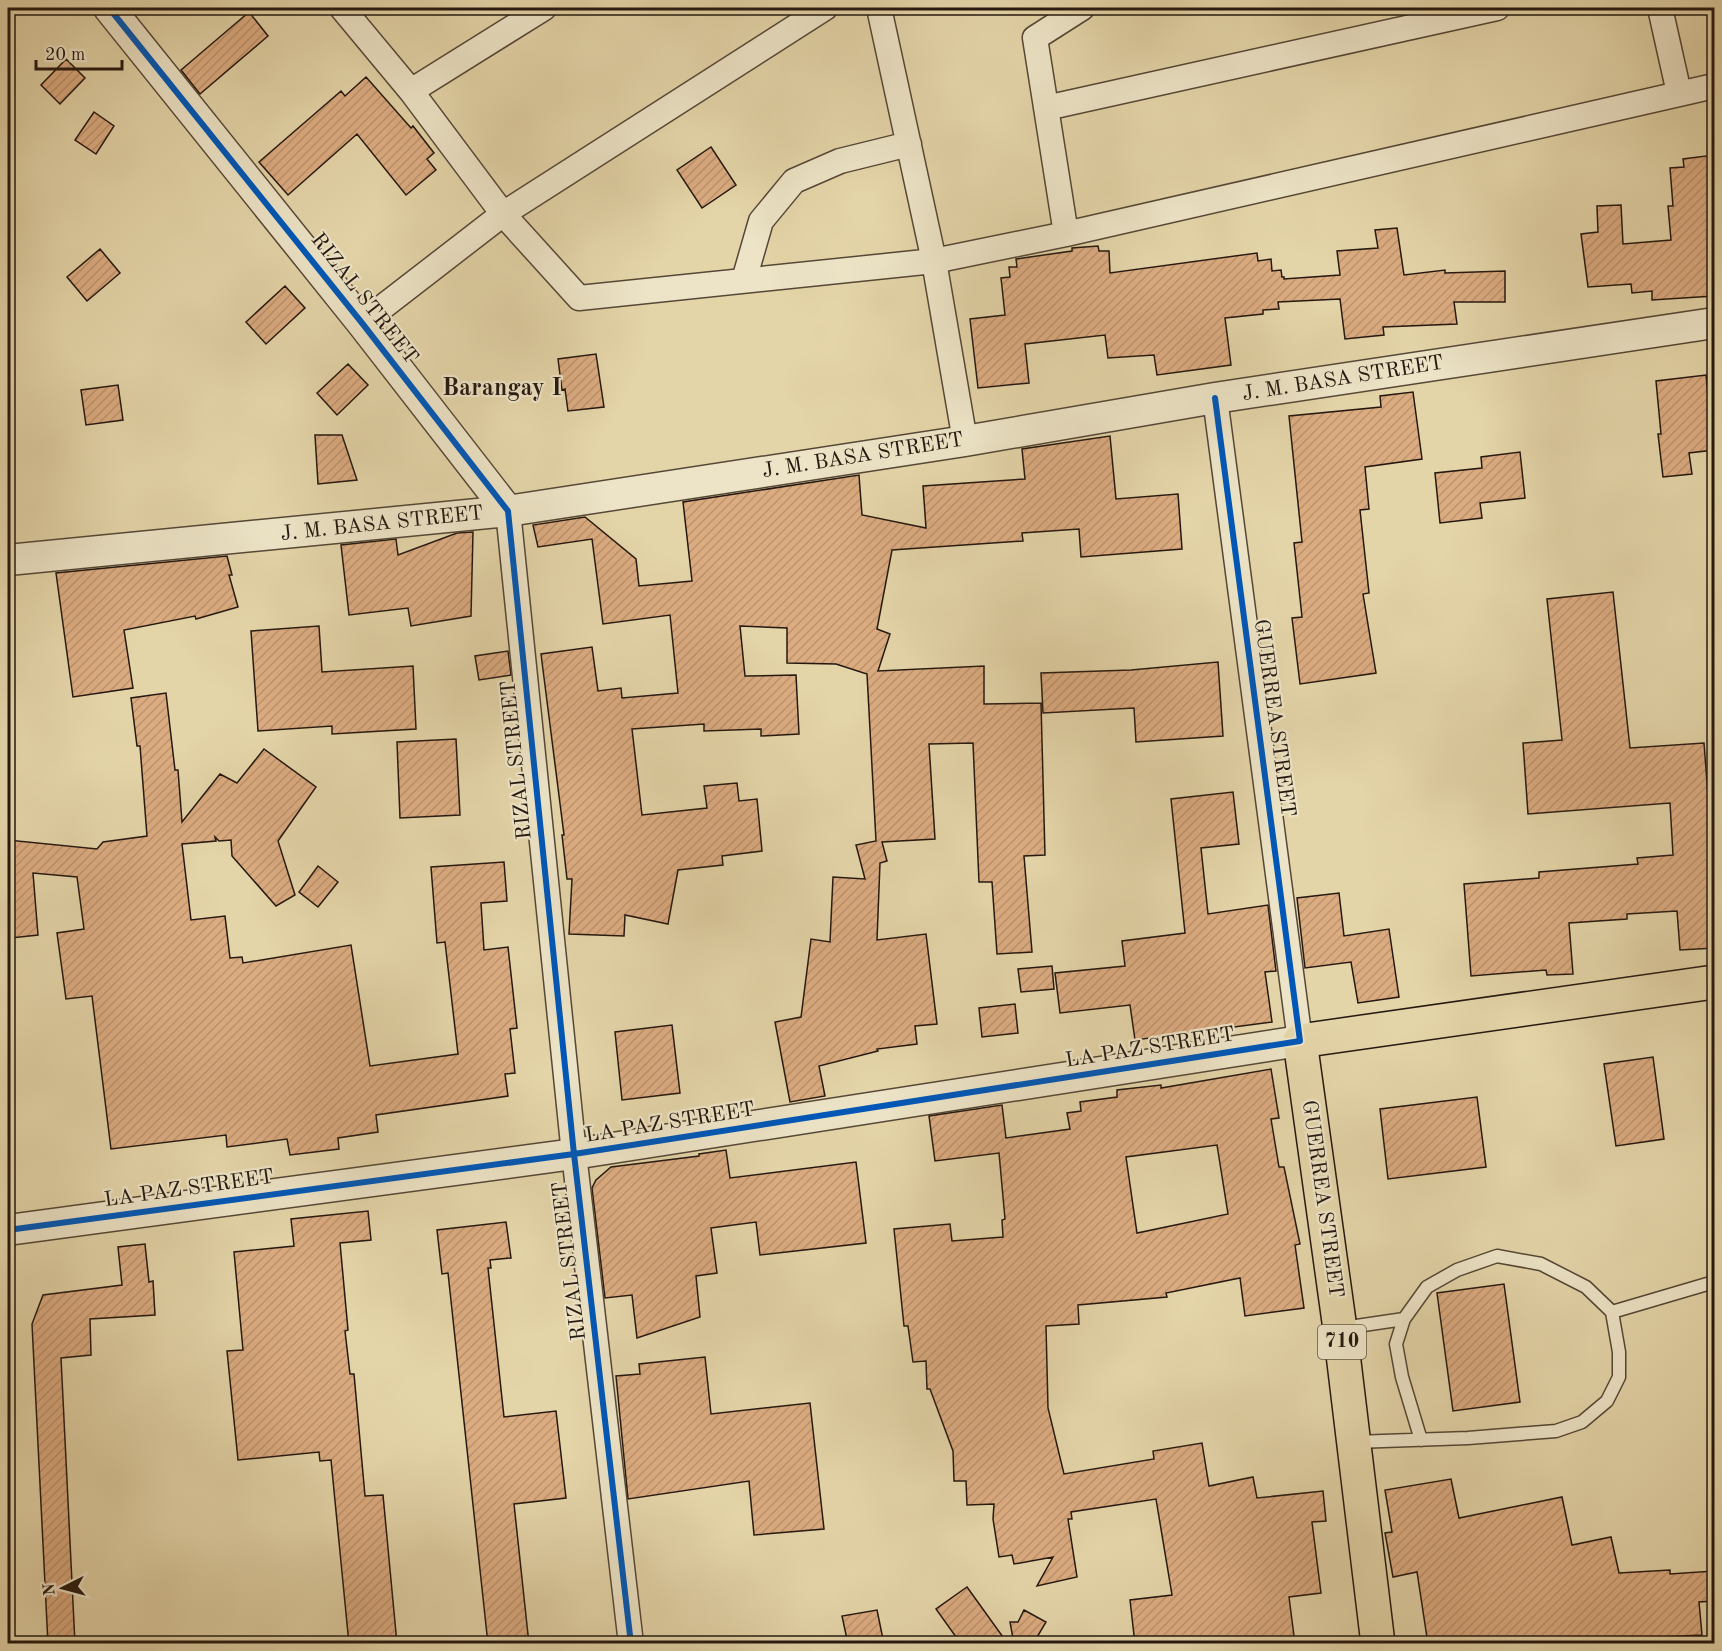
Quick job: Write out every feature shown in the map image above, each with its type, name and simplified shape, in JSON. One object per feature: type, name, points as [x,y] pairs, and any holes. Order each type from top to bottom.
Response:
[{"type":"main road","name":"LA PAZ STREET","points":[[1300,1041],[1714,982]]},
{"type":"main road","name":"GUERREA STREET","points":[[1300,1041],[1340,1329],[1378,1644]]},
{"type":"street","name":"RIZAL STREET","points":[[109,8],[362,323],[508,511],[574,1154],[631,1644]]},
{"type":"street","points":[[342,8],[411,91],[503,214],[579,297],[934,261],[1066,234],[1714,86]]},
{"type":"street","points":[[411,91],[544,8]]},
{"type":"street","points":[[362,323],[503,214],[825,8]]},
{"type":"street","points":[[879,8],[934,261],[965,441]]},
{"type":"street","points":[[1066,234],[1035,38],[1082,8]]},
{"type":"street","points":[[1046,108],[1497,8]]},
{"type":"street","points":[[1660,8],[1679,93]]},
{"type":"street","points":[[744,280],[761,221],[794,181],[840,161],[909,144]]},
{"type":"street","name":"J. M. BASA STREET","points":[[8,560],[508,511],[965,441],[1215,398],[1714,323]]},
{"type":"street","name":"GUERREA STREET","points":[[1215,398],[1300,1041]]},
{"type":"street","name":"LA PAZ STREET","points":[[8,1230],[574,1154],[1300,1041]]},
{"type":"lane","points":[[1354,1442],[1421,1440],[1556,1431],[1582,1422],[1607,1401],[1619,1377],[1619,1352],[1612,1312],[1586,1287],[1541,1264],[1497,1256],[1457,1270],[1426,1287],[1404,1319],[1396,1344],[1402,1377],[1421,1440]]},
{"type":"lane","points":[[1612,1312],[1714,1282]]},
{"type":"lane","points":[[1340,1329],[1404,1319]]},
{"type":"building","points":[[249,12],[268,36],[200,94],[181,70]]},
{"type":"building","points":[[66,59],[85,78],[60,104],[41,85]]},
{"type":"building","points":[[366,77],[411,128],[413,126],[434,153],[427,159],[436,170],[406,195],[357,134],[288,195],[259,162],[341,91],[345,96]]},
{"type":"building","points":[[94,112],[114,126],[96,154],[75,140]]},
{"type":"building","points":[[711,147],[736,185],[702,208],[677,170]]},
{"type":"building","points":[[1714,155],[1714,296],[1652,300],[1652,291],[1632,293],[1631,284],[1588,287],[1581,234],[1598,232],[1597,206],[1621,205],[1623,244],[1671,240],[1668,206],[1673,206],[1670,168],[1684,167],[1683,159]]},
{"type":"building","points":[[1397,228],[1404,275],[1445,270],[1445,273],[1505,271],[1505,302],[1454,302],[1457,324],[1383,327],[1384,335],[1345,339],[1340,299],[1278,302],[1279,309],[1263,310],[1263,314],[1225,318],[1231,365],[1157,375],[1154,355],[1108,358],[1105,335],[1025,344],[1029,383],[978,388],[970,319],[1005,315],[1001,278],[1010,277],[1009,267],[1017,267],[1016,259],[1072,251],[1072,248],[1098,246],[1099,251],[1109,251],[1110,273],[1257,253],[1258,261],[1271,259],[1272,271],[1281,270],[1284,279],[1340,275],[1337,251],[1378,248],[1375,230]]},
{"type":"building","points":[[100,249],[120,273],[87,301],[67,277]]},
{"type":"building","points":[[285,286],[305,308],[266,344],[246,322]]},
{"type":"building","points":[[596,354],[604,407],[568,411],[565,389],[562,390],[558,359]]},
{"type":"building","points":[[348,364],[368,385],[337,415],[317,393]]},
{"type":"building","points":[[1706,375],[1714,450],[1689,453],[1692,474],[1663,477],[1658,434],[1661,434],[1656,381]]},
{"type":"building","points":[[118,385],[123,420],[86,425],[81,390]]},
{"type":"building","points":[[1413,392],[1422,459],[1365,467],[1369,509],[1360,510],[1369,593],[1363,594],[1376,673],[1300,684],[1292,618],[1302,617],[1294,543],[1302,542],[1289,416],[1381,407],[1380,396]]},
{"type":"building","points":[[315,435],[342,435],[357,480],[318,484]]},
{"type":"building","points":[[1110,436],[1116,499],[1178,494],[1182,549],[1081,557],[1079,529],[1022,533],[1023,541],[892,550],[877,629],[890,634],[878,671],[984,666],[984,704],[1041,703],[1045,855],[1024,856],[1032,952],[997,954],[992,882],[979,882],[973,743],[929,744],[935,839],[882,842],[887,861],[880,863],[877,940],[926,934],[937,1024],[915,1026],[917,1044],[877,1049],[878,1051],[819,1066],[825,1096],[790,1102],[775,1022],[801,1017],[811,939],[830,942],[833,877],[865,879],[856,845],[876,841],[867,674],[836,664],[787,663],[787,628],[740,626],[745,676],[796,675],[799,734],[761,736],[761,729],[704,731],[704,724],[632,729],[642,815],[707,808],[704,786],[737,783],[739,801],[757,799],[762,851],[722,856],[723,865],[678,870],[668,924],[625,915],[624,936],[569,934],[572,879],[567,879],[562,835],[564,835],[541,654],[592,647],[598,691],[621,688],[622,698],[678,693],[670,615],[603,624],[592,539],[538,547],[533,525],[585,517],[636,559],[639,586],[692,581],[683,502],[859,475],[862,515],[926,528],[923,486],[1025,479],[1022,449]]},
{"type":"building","points":[[1520,452],[1525,498],[1480,503],[1482,518],[1440,523],[1435,473],[1482,468],[1481,457]]},
{"type":"building","points":[[473,532],[471,616],[411,626],[408,608],[349,615],[341,545],[396,539],[398,555],[457,533]]},
{"type":"building","points":[[227,556],[232,575],[229,575],[238,607],[196,619],[195,616],[124,630],[133,688],[73,697],[56,573]]},
{"type":"building","points":[[1613,592],[1630,748],[1704,743],[1712,848],[1714,848],[1714,948],[1680,950],[1677,911],[1627,914],[1627,919],[1569,923],[1573,974],[1547,975],[1546,970],[1471,976],[1464,884],[1539,878],[1539,872],[1638,864],[1637,858],[1673,855],[1670,803],[1528,814],[1523,743],[1562,740],[1547,599]]},
{"type":"building","points":[[319,626],[322,672],[413,666],[416,729],[332,734],[332,726],[258,731],[251,631]]},
{"type":"building","points":[[508,651],[511,675],[479,680],[475,656]]},
{"type":"building","points":[[1218,662],[1223,736],[1136,742],[1134,708],[1043,713],[1041,673],[1131,670]]},
{"type":"building","points":[[166,693],[175,770],[178,770],[182,822],[220,774],[237,783],[264,749],[316,787],[278,841],[295,895],[276,906],[232,856],[231,840],[219,841],[215,837],[216,841],[182,844],[191,920],[225,916],[230,958],[242,957],[243,963],[351,945],[370,1066],[458,1054],[445,942],[437,943],[431,867],[504,862],[507,901],[481,903],[484,950],[508,947],[517,1028],[510,1029],[515,1073],[505,1074],[508,1096],[376,1115],[378,1132],[338,1138],[339,1149],[290,1155],[287,1139],[227,1147],[226,1135],[111,1149],[92,996],[66,999],[57,933],[84,929],[77,877],[33,873],[38,935],[11,938],[8,906],[8,840],[97,849],[103,842],[147,836],[140,746],[137,746],[131,698]]},
{"type":"building","points":[[456,739],[460,815],[400,818],[397,742]]},
{"type":"building","points":[[1233,792],[1239,844],[1201,848],[1208,914],[1268,905],[1276,971],[1265,972],[1272,1022],[1135,1040],[1130,1005],[1060,1013],[1055,973],[1125,966],[1122,941],[1185,933],[1171,799]]},
{"type":"building","points":[[318,866],[338,882],[318,907],[299,892]]},
{"type":"building","points":[[1339,893],[1344,936],[1389,929],[1399,997],[1358,1003],[1351,962],[1305,968],[1297,898]]},
{"type":"building","points":[[1052,966],[1054,989],[1021,992],[1018,969]]},
{"type":"building","points":[[1015,1004],[1018,1033],[982,1037],[979,1008]]},
{"type":"building","points":[[672,1025],[680,1093],[622,1100],[615,1032]]},
{"type":"building","points":[[1653,1057],[1664,1139],[1616,1146],[1604,1064]]},
{"type":"building","points":[[1271,1069],[1279,1118],[1271,1119],[1279,1167],[1284,1167],[1300,1244],[1295,1245],[1304,1308],[1245,1316],[1240,1278],[1166,1293],[1167,1297],[1078,1305],[1079,1324],[1046,1326],[1048,1408],[1064,1474],[1154,1459],[1153,1451],[1202,1443],[1209,1486],[1253,1477],[1257,1498],[1323,1491],[1326,1521],[1312,1522],[1321,1593],[1289,1597],[1295,1644],[1135,1644],[1130,1600],[1172,1595],[1156,1499],[1071,1512],[1072,1519],[1068,1519],[1077,1577],[1037,1586],[1053,1557],[1014,1564],[1012,1555],[999,1557],[993,1519],[994,1504],[967,1505],[966,1481],[954,1481],[953,1451],[930,1389],[927,1389],[926,1361],[913,1362],[908,1326],[904,1326],[894,1229],[950,1224],[952,1241],[1003,1237],[1002,1220],[1005,1219],[999,1153],[935,1161],[929,1116],[1002,1105],[1006,1138],[1070,1129],[1067,1113],[1081,1111],[1080,1102],[1117,1097],[1117,1090],[1161,1085],[1161,1088]],"holes":[[[1217,1145],[1228,1214],[1137,1233],[1126,1157]]]},
{"type":"building","points":[[1477,1097],[1486,1167],[1388,1179],[1380,1109]]},
{"type":"building","points":[[726,1150],[730,1178],[856,1162],[866,1243],[760,1255],[756,1222],[711,1228],[717,1273],[696,1276],[700,1317],[637,1338],[632,1295],[605,1298],[592,1188],[596,1180],[611,1167],[699,1156],[699,1154]]},
{"type":"building","points":[[368,1211],[371,1240],[340,1243],[348,1330],[345,1331],[350,1374],[354,1374],[365,1496],[383,1495],[397,1644],[349,1644],[331,1460],[320,1461],[319,1452],[238,1460],[227,1351],[243,1350],[234,1252],[294,1246],[291,1219]]},
{"type":"building","points":[[506,1222],[511,1258],[490,1260],[491,1268],[488,1268],[504,1417],[556,1411],[566,1498],[514,1504],[529,1644],[488,1644],[448,1273],[442,1274],[437,1230]]},
{"type":"building","points":[[145,1244],[149,1282],[153,1281],[155,1315],[90,1319],[91,1355],[61,1358],[75,1644],[48,1644],[32,1324],[43,1295],[122,1285],[118,1247]]},
{"type":"building","points":[[1504,1284],[1520,1402],[1453,1411],[1437,1293]]},
{"type":"building","points":[[705,1357],[711,1414],[810,1403],[824,1529],[754,1535],[749,1481],[628,1499],[616,1376],[640,1374],[639,1364]]},
{"type":"building","points":[[1451,1479],[1459,1518],[1562,1497],[1572,1545],[1611,1537],[1619,1573],[1670,1570],[1670,1574],[1714,1571],[1714,1601],[1699,1602],[1702,1635],[1638,1638],[1610,1644],[1428,1644],[1417,1572],[1393,1577],[1385,1533],[1392,1532],[1385,1490]]},
{"type":"building","points":[[967,1587],[1008,1644],[961,1644],[936,1609]]},
{"type":"building","points":[[877,1610],[884,1644],[848,1644],[842,1616]]},
{"type":"building","points":[[1024,1610],[1046,1622],[1033,1644],[1014,1644],[1010,1622],[1018,1622]]},
{"type":"cycle path","points":[[109,8],[362,323],[508,511],[574,1154],[631,1644]]},
{"type":"cycle path","points":[[8,1230],[574,1154],[1300,1041],[1215,398]]},
{"type":"district","name":"Barangay I","points":[[502,389]]}]
